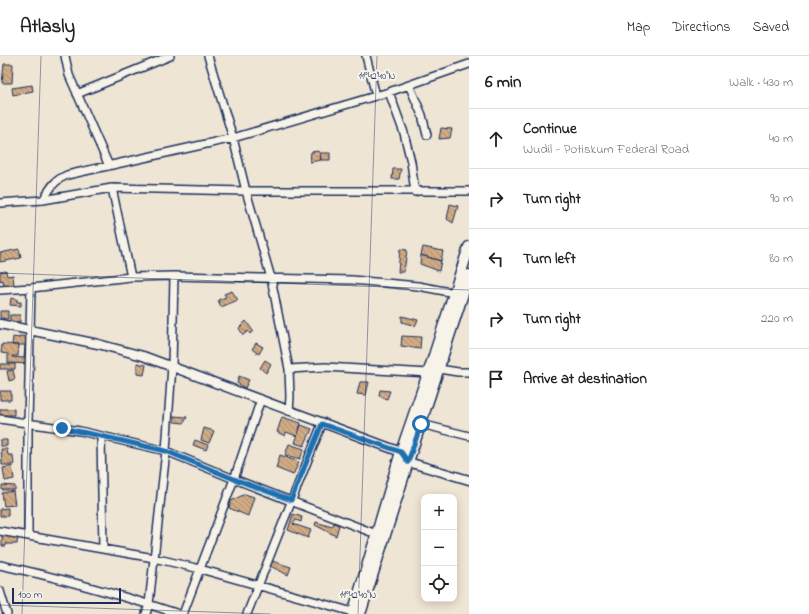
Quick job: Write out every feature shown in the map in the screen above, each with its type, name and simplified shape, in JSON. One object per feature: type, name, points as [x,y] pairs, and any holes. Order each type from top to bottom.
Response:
[{"type":"main road","points":[[355,613],[376,534],[401,452],[429,373],[469,247]]},
{"type":"main road","points":[[355,613],[421,424],[469,275]]},
{"type":"street","points":[[65,56],[69,75],[109,166]]},
{"type":"street","points":[[77,94],[170,56]]},
{"type":"street","points":[[208,56],[233,138],[246,191],[271,278],[289,369],[290,411]]},
{"type":"street","points":[[366,56],[376,96]]},
{"type":"street","points":[[43,200],[53,183],[67,175],[233,138],[389,92],[469,64]]},
{"type":"street","points":[[409,85],[422,115],[427,135]]},
{"type":"street","points":[[389,92],[404,133],[411,162],[415,192]]},
{"type":"street","points":[[0,203],[43,200],[112,188],[246,191],[469,191]]},
{"type":"street","points":[[112,188],[131,277]]},
{"type":"street","points":[[146,614],[149,604],[166,451],[172,366],[174,276]]},
{"type":"street","points":[[0,290],[131,277],[174,276],[352,280],[418,286],[454,293]]},
{"type":"street","points":[[28,536],[29,330],[31,288]]},
{"type":"street","points":[[0,324],[98,344],[143,356],[261,399],[322,424],[401,452],[408,462],[469,480]]},
{"type":"street","points":[[289,369],[325,367],[429,373]]},
{"type":"street","points":[[439,369],[469,372]]},
{"type":"street","points":[[182,614],[234,479],[261,399]]},
{"type":"street","points":[[0,419],[101,436],[166,451],[376,534]]},
{"type":"street","points":[[247,614],[322,424]]},
{"type":"street","points":[[421,424],[469,436]]},
{"type":"street","points":[[101,436],[103,549]]},
{"type":"street","points":[[0,531],[154,558],[200,569],[355,613]]},
{"type":"street","points":[[0,565],[71,582],[179,614]]},
{"type":"street","points":[[0,590],[7,614]]},
{"type":"building","points":[[4,64],[13,64],[12,83],[2,83]]},
{"type":"building","points":[[32,85],[33,91],[13,95],[12,88]]},
{"type":"building","points":[[441,128],[452,129],[450,138],[439,139]]},
{"type":"building","points":[[319,151],[321,160],[310,162],[311,152]]},
{"type":"building","points":[[320,153],[330,153],[330,160],[321,160]]},
{"type":"building","points":[[393,169],[401,169],[399,179],[392,179]]},
{"type":"building","points":[[450,204],[458,206],[453,223],[447,219]]},
{"type":"building","points":[[423,247],[443,251],[441,261],[421,255]]},
{"type":"building","points":[[19,249],[21,258],[0,262],[0,253]]},
{"type":"building","points":[[400,249],[407,250],[404,272],[398,272]]},
{"type":"building","points":[[421,255],[441,261],[439,271],[420,264]]},
{"type":"building","points":[[6,271],[7,276],[13,275],[14,285],[4,287],[3,280],[0,281],[0,272]]},
{"type":"building","points":[[232,291],[238,300],[221,307],[218,300],[226,297],[224,294]]},
{"type":"building","points":[[11,298],[17,299],[17,302],[21,302],[21,306],[10,305]]},
{"type":"building","points":[[0,311],[8,311],[8,319],[0,318]]},
{"type":"building","points":[[10,315],[20,315],[20,322],[10,321]]},
{"type":"building","points":[[402,316],[418,320],[415,326],[402,322]]},
{"type":"building","points":[[246,321],[253,331],[250,334],[248,331],[243,335],[239,328]]},
{"type":"building","points":[[402,336],[421,337],[420,349],[401,346]]},
{"type":"building","points":[[13,337],[32,337],[31,364],[8,363],[8,354],[1,353],[2,344],[12,345]],"holes":[[[19,345],[25,345],[24,358],[12,357],[18,356]]]},
{"type":"building","points":[[256,343],[263,347],[259,354],[252,349]]},
{"type":"building","points":[[265,360],[271,364],[266,373],[260,368]]},
{"type":"building","points":[[137,363],[146,365],[144,375],[137,374]]},
{"type":"building","points":[[0,364],[15,364],[15,369],[0,369]]},
{"type":"building","points":[[13,370],[15,379],[9,381],[7,371]]},
{"type":"building","points":[[239,376],[249,380],[245,388],[237,383]]},
{"type":"building","points":[[360,382],[369,382],[366,395],[357,394]]},
{"type":"building","points":[[380,390],[390,391],[387,399],[379,396]]},
{"type":"building","points":[[0,391],[11,391],[11,400],[0,400]]},
{"type":"building","points":[[0,409],[14,409],[14,415],[0,415]]},
{"type":"building","points":[[174,416],[187,417],[184,423],[174,422]]},
{"type":"building","points":[[282,417],[301,423],[297,436],[286,432],[285,436],[277,432]]},
{"type":"building","points":[[301,425],[312,429],[304,446],[295,443]]},
{"type":"building","points":[[204,428],[214,431],[209,443],[201,440]]},
{"type":"building","points":[[0,440],[7,440],[7,446],[0,446]]},
{"type":"building","points":[[195,440],[208,445],[206,450],[193,445]]},
{"type":"building","points":[[289,444],[304,449],[300,459],[285,455]]},
{"type":"building","points":[[1,449],[7,449],[8,455],[13,455],[14,465],[2,465]]},
{"type":"building","points":[[280,455],[299,462],[293,475],[276,468]]},
{"type":"building","points":[[12,466],[14,479],[5,481],[3,468]]},
{"type":"building","points":[[2,485],[15,486],[15,490],[2,490]]},
{"type":"building","points":[[13,491],[15,505],[4,506],[2,493]]},
{"type":"building","points":[[245,494],[254,497],[248,516],[229,508],[231,501]]},
{"type":"building","points":[[8,508],[8,516],[0,516],[0,509]]},
{"type":"building","points":[[293,514],[302,517],[301,522],[296,520],[293,524],[311,530],[308,538],[288,530]]},
{"type":"building","points":[[316,522],[332,527],[334,523],[339,525],[336,536],[315,525]]},
{"type":"building","points":[[2,534],[18,535],[17,544],[6,544],[6,546],[2,546]]},
{"type":"building","points":[[272,561],[291,567],[288,575],[270,566]]},
{"type":"route","points":[[62,428],[166,451],[234,479],[291,500],[322,424],[401,452],[408,462],[421,424]]}]
